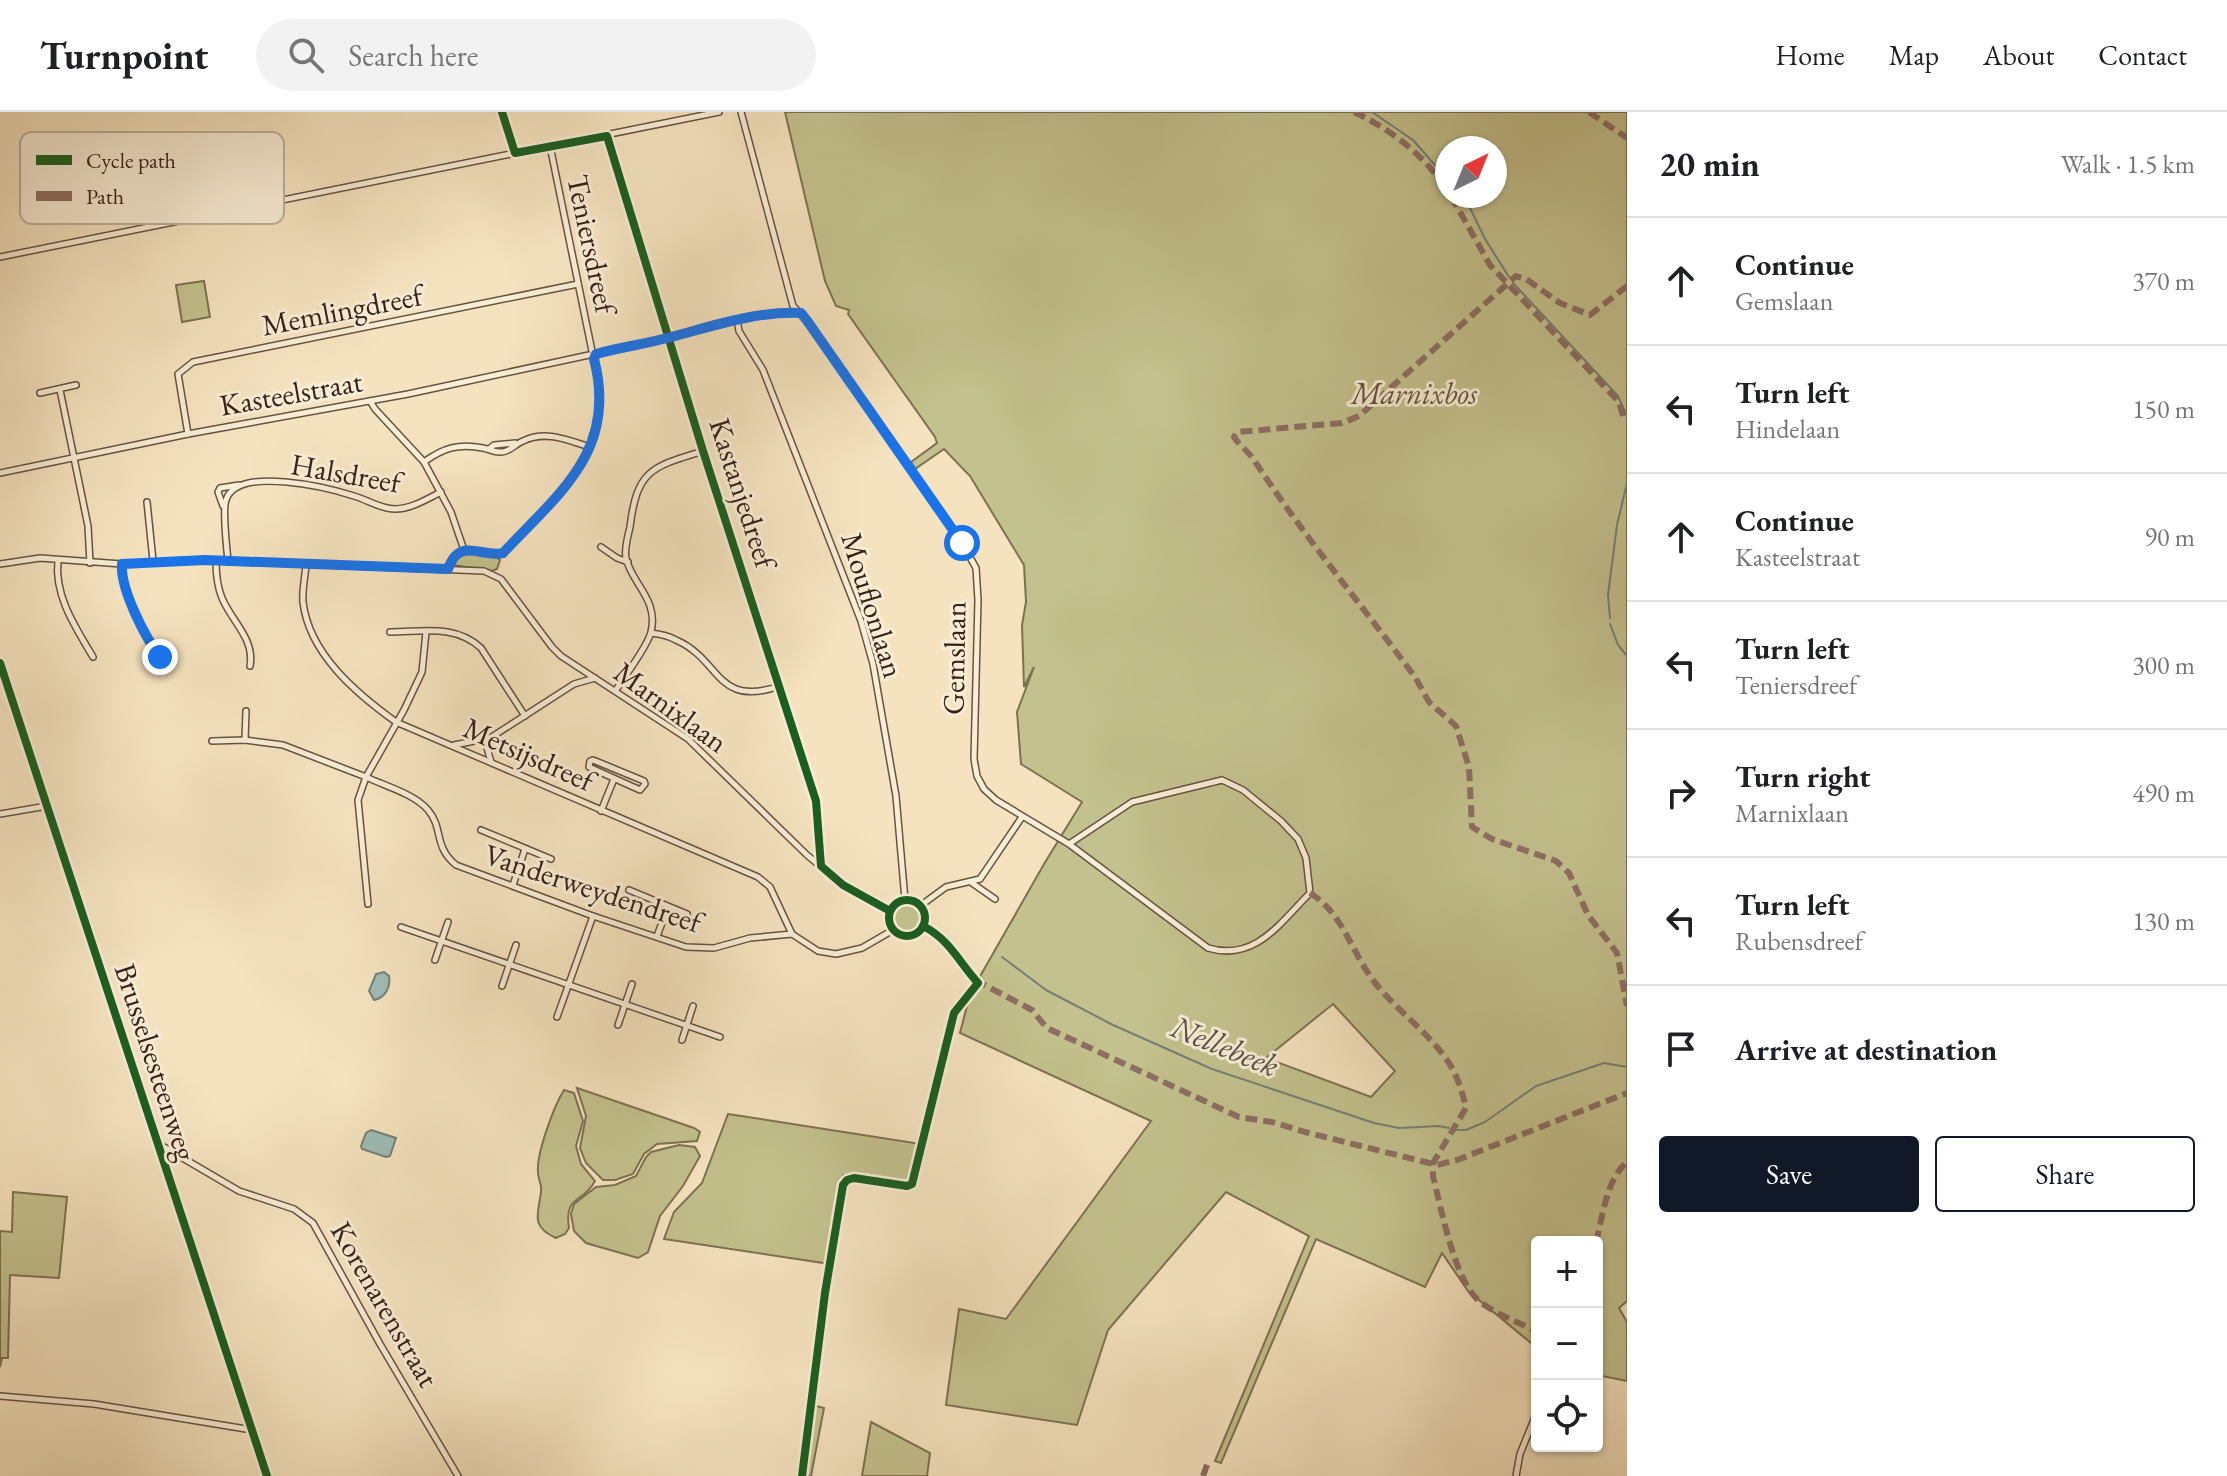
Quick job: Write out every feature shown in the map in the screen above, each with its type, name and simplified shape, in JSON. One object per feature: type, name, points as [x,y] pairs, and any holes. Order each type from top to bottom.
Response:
[{"type":"main road","name":"Brusselsesteenweg","points":[[0,663],[267,1476]]},
{"type":"street","points":[[502,112],[515,153]]},
{"type":"street","points":[[284,200],[719,112]]},
{"type":"street","name":"Gemslaan","points":[[741,112],[789,299],[962,543],[976,568],[974,759],[977,776],[984,789],[1022,817],[1069,844],[1195,940],[1224,952],[1243,950],[1263,940],[1310,893],[1310,877],[1298,839],[1243,790],[1222,780],[1132,802],[1069,844]]},
{"type":"street","name":"Kastanjedreef","points":[[607,136],[703,451],[816,801],[821,866]]},
{"type":"street","name":"Teniersdreef","points":[[464,550],[480,550],[494,555],[503,553],[578,471],[590,447],[598,417],[599,398],[593,354],[550,146]]},
{"type":"street","points":[[0,257],[163,224]]},
{"type":"street","name":"Memlingdreef","points":[[188,434],[178,374],[193,362],[578,284]]},
{"type":"street","name":"Kasteelstraat","points":[[0,473],[593,354],[669,338],[719,323],[787,312],[801,313]]},
{"type":"street","name":"Mouflonlaan","points":[[737,320],[739,331],[763,370],[861,621],[873,664],[896,796],[905,900]]},
{"type":"street","points":[[40,393],[76,385]]},
{"type":"street","points":[[60,390],[88,526],[90,563]]},
{"type":"street","points":[[370,400],[424,462],[441,492],[464,550],[451,561],[448,569]]},
{"type":"street","points":[[424,462],[459,445],[489,449],[494,445],[516,443],[542,435],[590,447]]},
{"type":"street","points":[[616,690],[651,633],[650,606],[626,557],[636,494],[645,476],[669,461],[703,451]]},
{"type":"street","name":"Halsdreef","points":[[240,485],[292,482],[329,488],[383,508],[397,510],[441,492]]},
{"type":"street","points":[[224,509],[230,491],[240,485]]},
{"type":"street","points":[[228,562],[224,509],[218,492],[220,488],[240,485]]},
{"type":"street","points":[[147,502],[153,561]]},
{"type":"street","points":[[601,547],[628,562]]},
{"type":"street","name":"Marnixlaan","points":[[0,564],[40,558],[122,564],[216,561],[484,571],[501,579],[552,647],[688,739],[807,855],[843,885],[890,911]]},
{"type":"street","points":[[58,561],[62,597],[70,618],[93,657]]},
{"type":"street","points":[[216,561],[217,582],[223,600],[253,654],[250,666]]},
{"type":"street","points":[[122,564],[121,573],[135,609],[160,657]]},
{"type":"street","name":"Metsijsdreef","points":[[306,565],[302,600],[305,614],[327,658],[356,690],[396,722],[766,882],[792,934]]},
{"type":"street","points":[[390,632],[451,631],[472,640],[481,648],[525,716]]},
{"type":"street","points":[[368,904],[358,800],[366,777],[422,672],[426,632]]},
{"type":"street","points":[[651,633],[677,640],[688,647],[721,680],[735,689],[747,693],[780,686]]},
{"type":"street","points":[[574,684],[579,667]]},
{"type":"street","points":[[453,745],[490,738],[574,684],[595,678]]},
{"type":"street","points":[[245,740],[246,711]]},
{"type":"street","points":[[490,738],[487,748],[491,762]]},
{"type":"street","name":"Vanderweydendreef","points":[[212,741],[245,740],[283,745],[366,777],[420,802],[429,810],[443,853],[466,871],[686,947],[714,948],[750,938],[792,934]]},
{"type":"street","points":[[590,761],[645,784],[640,790],[614,779],[589,767],[590,761]]},
{"type":"street","points":[[601,811],[614,779]]},
{"type":"street","points":[[0,814],[47,806]]},
{"type":"street","points":[[920,906],[939,890],[971,883],[984,875],[1022,817]]},
{"type":"street","points":[[481,830],[551,859]]},
{"type":"street","points":[[513,885],[525,849]]},
{"type":"street","points":[[971,883],[995,899]]},
{"type":"street","points":[[629,890],[687,914]]},
{"type":"street","points":[[905,900],[920,906],[925,920],[918,932],[907,936],[893,930],[889,922],[890,911],[895,904],[905,900]]},
{"type":"street","points":[[657,936],[668,907]]},
{"type":"street","points":[[557,1017],[593,916]]},
{"type":"street","points":[[435,960],[448,922]]},
{"type":"street","points":[[401,927],[720,1037]]},
{"type":"street","points":[[792,934],[818,951],[836,954],[862,948],[893,930]]},
{"type":"street","points":[[502,986],[516,945]]},
{"type":"street","points":[[618,1025],[632,984]]},
{"type":"street","points":[[682,1040],[693,1006]]},
{"type":"street","name":"Korenarenstraat","points":[[158,1148],[164,1147],[247,1195],[294,1209],[313,1223],[458,1476]]},
{"type":"street","points":[[0,1396],[94,1404],[250,1428]]},
{"type":"street","points":[[1516,1476],[1520,1454],[1531,1427]]},
{"type":"green space","name":"Marnixbos","points":[[785,112],[1627,112],[1627,1301],[1619,1308],[1627,1322],[1627,1381],[1603,1376],[1603,1236],[1531,1236],[1531,1343],[1468,1291],[1442,1253],[1425,1287],[1316,1239],[1221,1463],[1215,1461],[1309,1236],[1226,1192],[1108,1330],[1077,1425],[946,1405],[959,1309],[1006,1319],[1151,1121],[960,1033],[970,994],[1082,802],[1021,764],[1017,712],[1034,667],[1024,687],[1024,565],[970,476],[944,449],[915,469],[911,462],[937,443],[935,437],[848,314],[849,310],[836,306],[825,281]],"holes":[[[1333,1004],[1395,1071],[1371,1097],[1266,1058]]]},
{"type":"green space","points":[[204,281],[210,317],[182,322],[176,285]]},
{"type":"green space","points":[[467,553],[498,558],[497,569],[492,571],[453,565],[454,560]]},
{"type":"green space","points":[[906,903],[916,907],[920,917],[916,927],[906,931],[896,927],[892,917],[896,907]]},
{"type":"green space","points":[[577,1088],[694,1128],[700,1132],[697,1141],[657,1144],[644,1154],[633,1174],[603,1180],[586,1163],[580,1148],[586,1116]]},
{"type":"green space","points":[[564,1090],[574,1093],[583,1121],[576,1146],[581,1164],[595,1181],[572,1204],[569,1228],[556,1238],[539,1224],[541,1188],[538,1165],[546,1130]]},
{"type":"green space","points":[[728,1114],[921,1144],[912,1187],[843,1175],[830,1264],[664,1239],[674,1212],[702,1183]]},
{"type":"green space","points":[[679,1145],[695,1147],[700,1156],[683,1186],[660,1216],[648,1252],[638,1258],[586,1243],[574,1231],[571,1214],[574,1204],[596,1187],[615,1185],[636,1176],[651,1152]]},
{"type":"green space","points":[[13,1192],[67,1197],[59,1278],[10,1275],[8,1358],[2,1358],[0,1367],[0,1231],[12,1232]]},
{"type":"green space","points":[[825,1265],[800,1476],[797,1476]]},
{"type":"green space","points":[[812,1405],[824,1408],[811,1476],[803,1476]]},
{"type":"green space","points":[[871,1422],[930,1453],[927,1476],[862,1476]]},
{"type":"water","points":[[384,972],[389,976],[388,988],[374,1000],[369,991],[376,974]]},
{"type":"water","points":[[371,1130],[396,1138],[390,1156],[362,1149],[366,1133]]},
{"type":"waterway","points":[[1372,112],[1413,140],[1435,165]]},
{"type":"waterway","points":[[1470,208],[1509,277]]},
{"type":"waterway","points":[[1513,283],[1618,396],[1627,416]]},
{"type":"waterway","points":[[1610,618],[1608,595],[1617,525],[1627,483]]},
{"type":"waterway","points":[[1610,624],[1618,645],[1627,656]]},
{"type":"waterway","name":"Nellebeek","points":[[1002,957],[1046,990],[1113,1025],[1212,1069],[1374,1123],[1399,1128],[1449,1128]]},
{"type":"waterway","name":"Nellebeek","points":[[1457,1130],[1466,1130],[1485,1122],[1536,1086],[1604,1063],[1627,1067]]},
{"type":"marked path","points":[[1354,112],[1406,145],[1435,175]]},
{"type":"marked path","points":[[1589,112],[1627,138]]},
{"type":"marked path","points":[[1458,208],[1490,265],[1619,402],[1624,419],[1627,419]]},
{"type":"marked path","points":[[1627,286],[1590,315],[1560,303],[1526,279],[1516,276],[1359,416],[1342,423],[1237,432],[1234,437],[1415,677],[1429,702],[1456,726],[1469,767],[1472,827],[1492,839],[1556,861],[1569,873],[1588,915],[1617,953],[1627,1006]]},
{"type":"marked path","points":[[1310,893],[1337,919],[1376,985],[1435,1045],[1452,1068],[1466,1108],[1433,1163],[1433,1176],[1449,1241],[1462,1275],[1477,1299],[1531,1329]]},
{"type":"marked path","points":[[975,980],[1032,1010],[1047,1028],[1239,1117],[1272,1122],[1437,1165],[1457,1160],[1627,1093]]},
{"type":"marked path","points":[[1597,1236],[1614,1178],[1627,1162]]},
{"type":"marked path","points":[[1203,1476],[1208,1462]]},
{"type":"cycle path","points":[[502,112],[515,153],[607,136],[703,451],[816,801],[821,866],[843,885],[890,911]]},
{"type":"cycle path","points":[[0,663],[267,1476]]},
{"type":"cycle path","points":[[907,900],[920,905],[925,918],[920,931],[907,936],[894,931],[889,918],[894,905],[907,900]]},
{"type":"cycle path","points":[[802,1476],[825,1293],[843,1185],[854,1178],[907,1186],[912,1184],[954,1013],[978,983],[947,944],[923,926]]},
{"type":"route","points":[[160,657],[135,609],[121,573],[122,564],[205,560],[448,569],[451,561],[464,550],[480,550],[494,555],[503,553],[578,471],[590,447],[598,417],[596,354],[719,323],[787,312],[801,313],[808,322],[962,543]]}]
